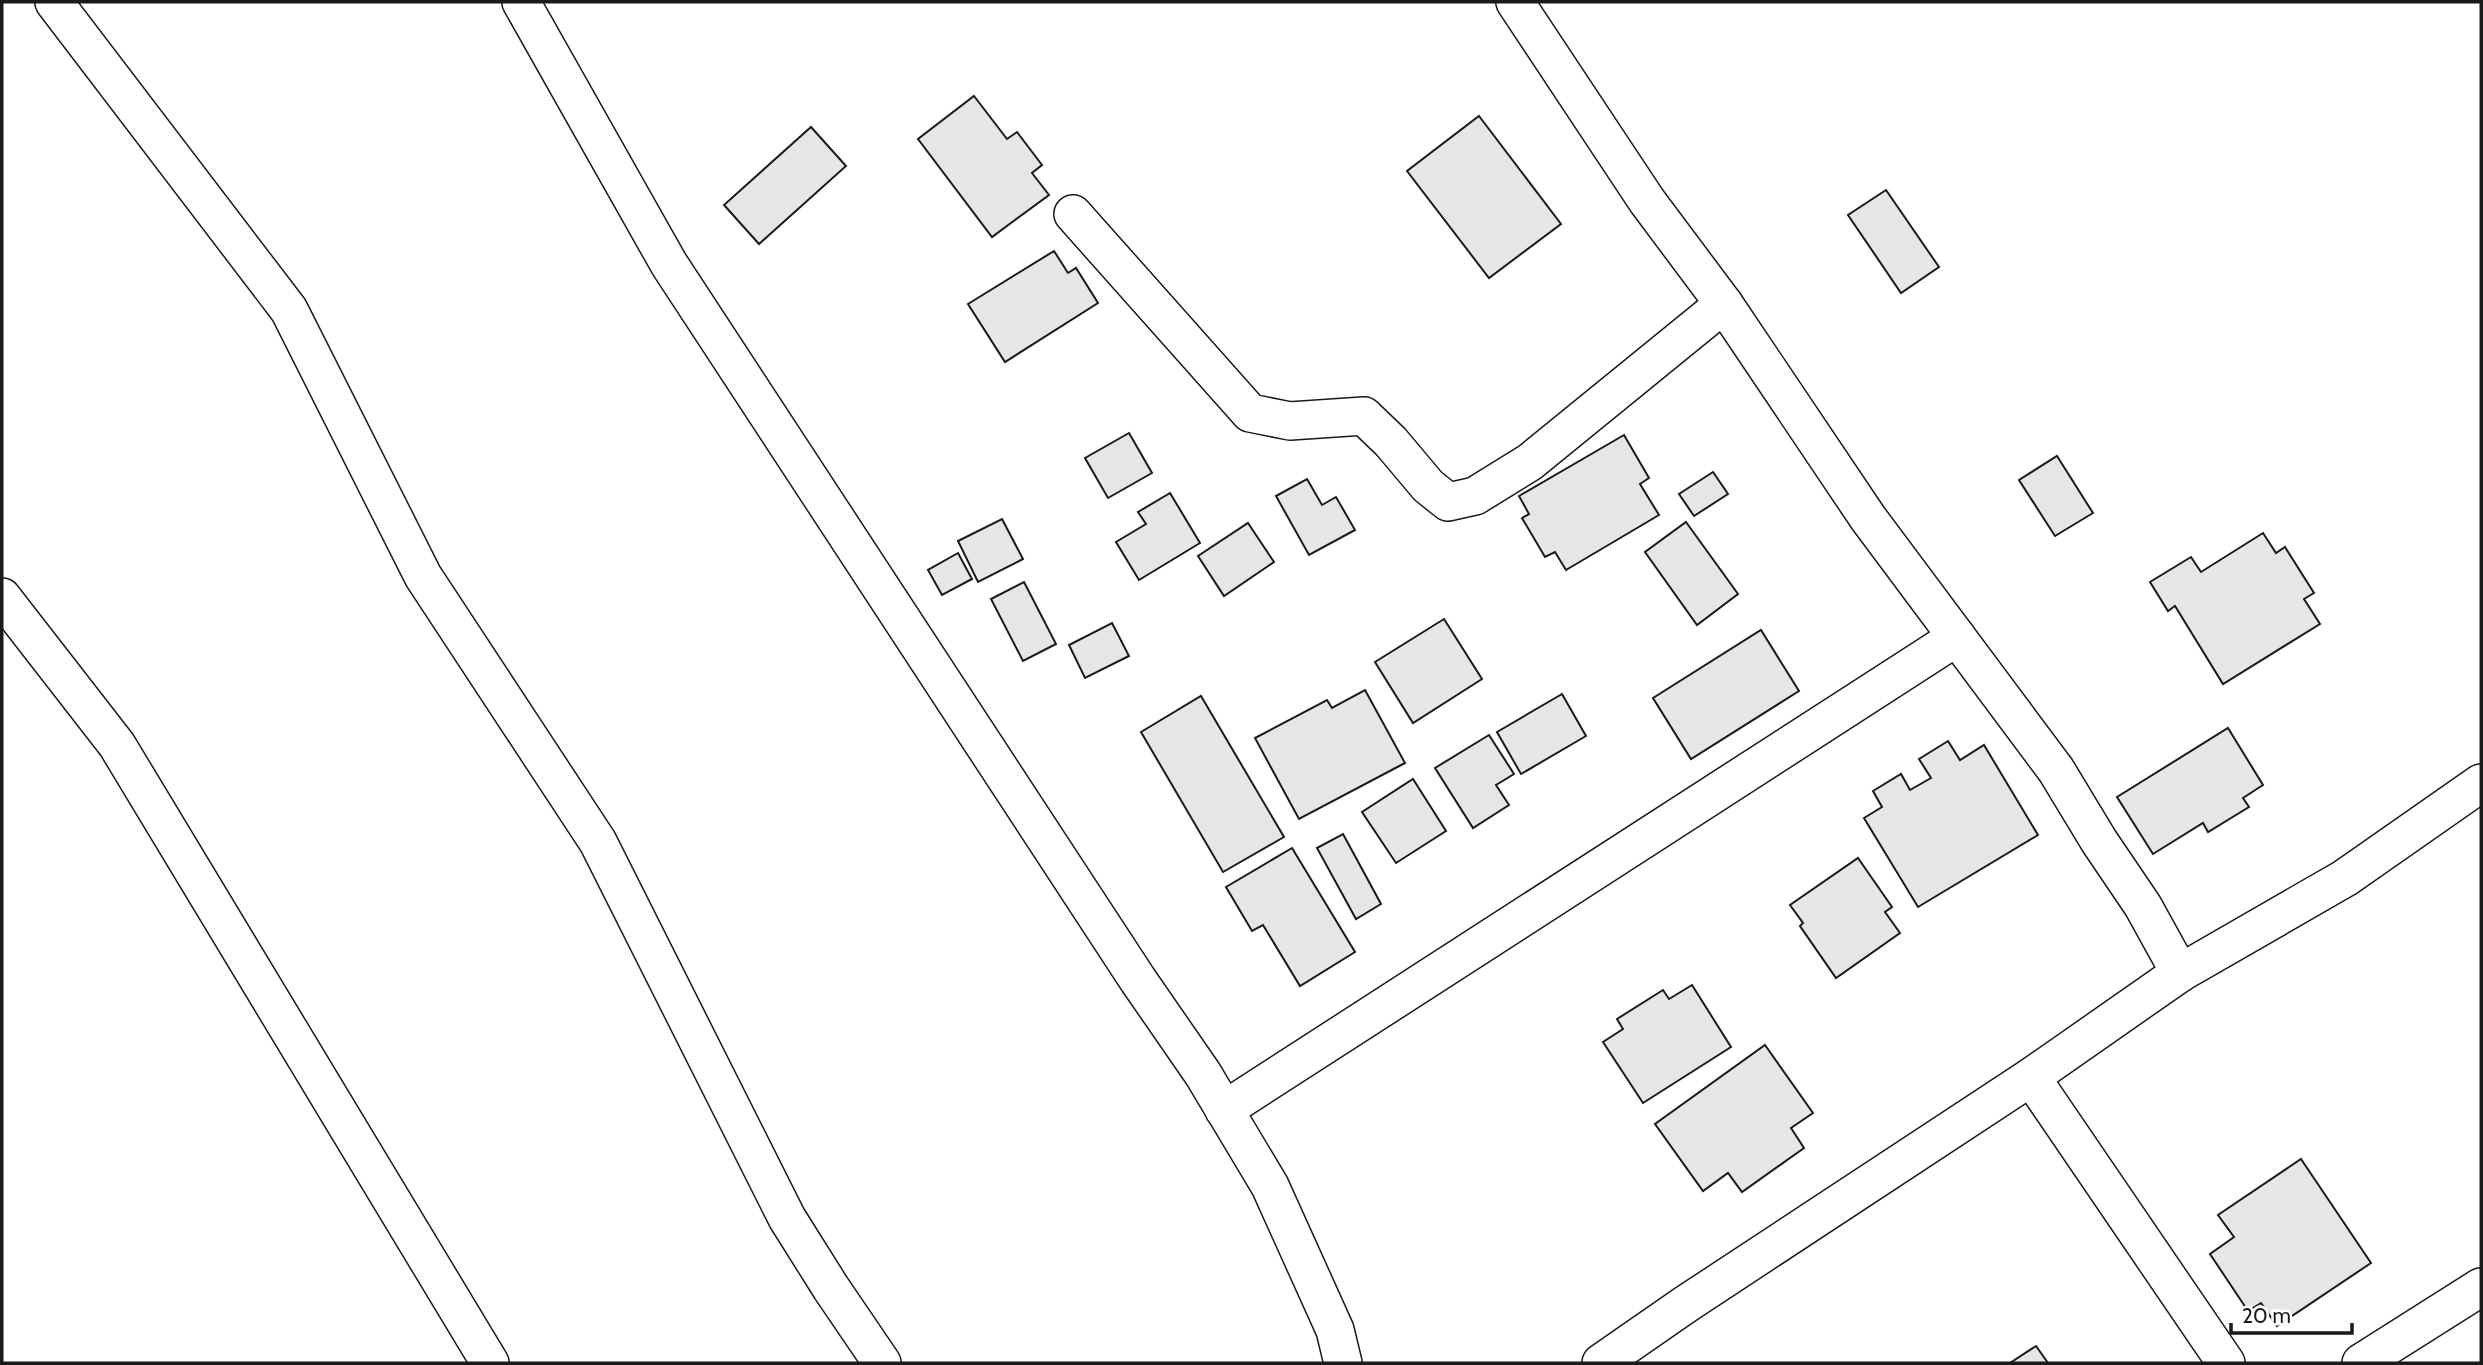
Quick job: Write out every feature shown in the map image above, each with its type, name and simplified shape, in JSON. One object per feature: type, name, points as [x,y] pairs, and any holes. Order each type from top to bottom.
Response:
[{"type":"street","points":[[54,2],[289,310],[423,576],[598,842],[788,1219],[831,1288],[883,1363]]},
{"type":"street","points":[[521,2],[669,264],[1224,1110],[1270,1186],[1335,1330],[1343,1363]]},
{"type":"street","points":[[1515,2],[1647,201],[1724,304],[1868,518],[2056,770],[2143,906],[2180,973]]},
{"type":"street","points":[[1073,214],[1250,412],[1290,421],[1364,416],[1391,442],[1428,486],[1448,502],[1475,496],[1530,461],[1724,304]]},
{"type":"street","points":[[2,597],[117,745],[490,1363]]},
{"type":"street","points":[[1224,1110],[1957,637]]},
{"type":"street","points":[[1601,1363],[2031,1077],[2180,973],[2345,878],[2481,783]]},
{"type":"street","points":[[2031,1077],[2226,1363]]},
{"type":"street","points":[[2361,1363],[2481,1287]]},
{"type":"building","points":[[974,96],[1007,139],[1017,132],[1042,165],[1032,173],[1049,195],[992,237],[918,139]]},
{"type":"building","points":[[1479,116],[1561,224],[1489,278],[1407,171]]},
{"type":"building","points":[[811,127],[846,166],[759,244],[724,205]]},
{"type":"building","points":[[1886,190],[1939,267],[1901,293],[1848,215]]},
{"type":"building","points":[[1054,251],[1068,273],[1076,268],[1098,303],[1005,362],[968,304]]},
{"type":"building","points":[[1129,433],[1152,473],[1108,498],[1085,458]]},
{"type":"building","points":[[1624,435],[1649,478],[1640,484],[1659,515],[1566,570],[1555,552],[1545,557],[1522,518],[1529,514],[1519,496]]},
{"type":"building","points":[[2057,456],[2093,513],[2055,536],[2019,480]]},
{"type":"building","points":[[1713,472],[1728,494],[1694,516],[1679,494]]},
{"type":"building","points":[[1307,479],[1322,505],[1336,497],[1355,530],[1309,555],[1276,496]]},
{"type":"building","points":[[1170,493],[1200,543],[1139,580],[1116,542],[1146,524],[1138,512]]},
{"type":"building","points":[[1002,519],[1023,559],[978,582],[958,541]]},
{"type":"building","points":[[1686,522],[1738,594],[1697,625],[1645,552]]},
{"type":"building","points":[[1248,523],[1274,562],[1224,596],[1198,556]]},
{"type":"building","points":[[2263,533],[2276,553],[2285,547],[2314,593],[2304,599],[2320,624],[2223,684],[2175,606],[2168,611],[2150,582],[2191,557],[2201,572]]},
{"type":"building","points":[[958,553],[972,579],[942,595],[928,570]]},
{"type":"building","points":[[1024,582],[1056,644],[1023,661],[991,599]]},
{"type":"building","points":[[1444,619],[1482,679],[1413,723],[1375,662]]},
{"type":"building","points":[[1112,623],[1129,656],[1085,678],[1069,645]]},
{"type":"building","points":[[1761,630],[1799,691],[1691,759],[1653,698]]},
{"type":"building","points":[[1365,690],[1405,763],[1299,819],[1255,738],[1327,700],[1332,708]]},
{"type":"building","points":[[1562,694],[1586,736],[1521,774],[1497,732]]},
{"type":"building","points":[[1201,696],[1284,837],[1223,872],[1141,732]]},
{"type":"building","points":[[2228,728],[2263,785],[2243,798],[2249,807],[2208,832],[2203,823],[2153,854],[2117,797]]},
{"type":"building","points":[[1489,735],[1514,774],[1496,785],[1509,805],[1473,828],[1435,768]]},
{"type":"building","points":[[1948,741],[1960,760],[1984,745],[2038,835],[1918,907],[1864,818],[1882,807],[1873,791],[1901,774],[1910,790],[1931,778],[1919,759]]},
{"type":"building","points":[[1413,779],[1446,831],[1396,863],[1362,812]]},
{"type":"building","points":[[1343,834],[1381,904],[1356,919],[1317,848]]},
{"type":"building","points":[[1292,848],[1355,952],[1300,986],[1263,925],[1252,931],[1226,887]]},
{"type":"building","points":[[1858,858],[1892,907],[1885,912],[1900,933],[1836,978],[1800,926],[1803,923],[1790,905]]},
{"type":"building","points":[[1692,985],[1731,1047],[1643,1103],[1603,1042],[1623,1029],[1617,1019],[1663,990],[1669,999]]},
{"type":"building","points":[[1765,1045],[1813,1113],[1791,1128],[1804,1148],[1742,1192],[1728,1173],[1703,1191],[1655,1124]]},
{"type":"building","points":[[2301,1159],[2371,1263],[2277,1326],[2261,1303],[2248,1311],[2210,1254],[2234,1237],[2218,1215]]},
{"type":"building","points":[[2036,1346],[2048,1363],[2010,1363]]}]
